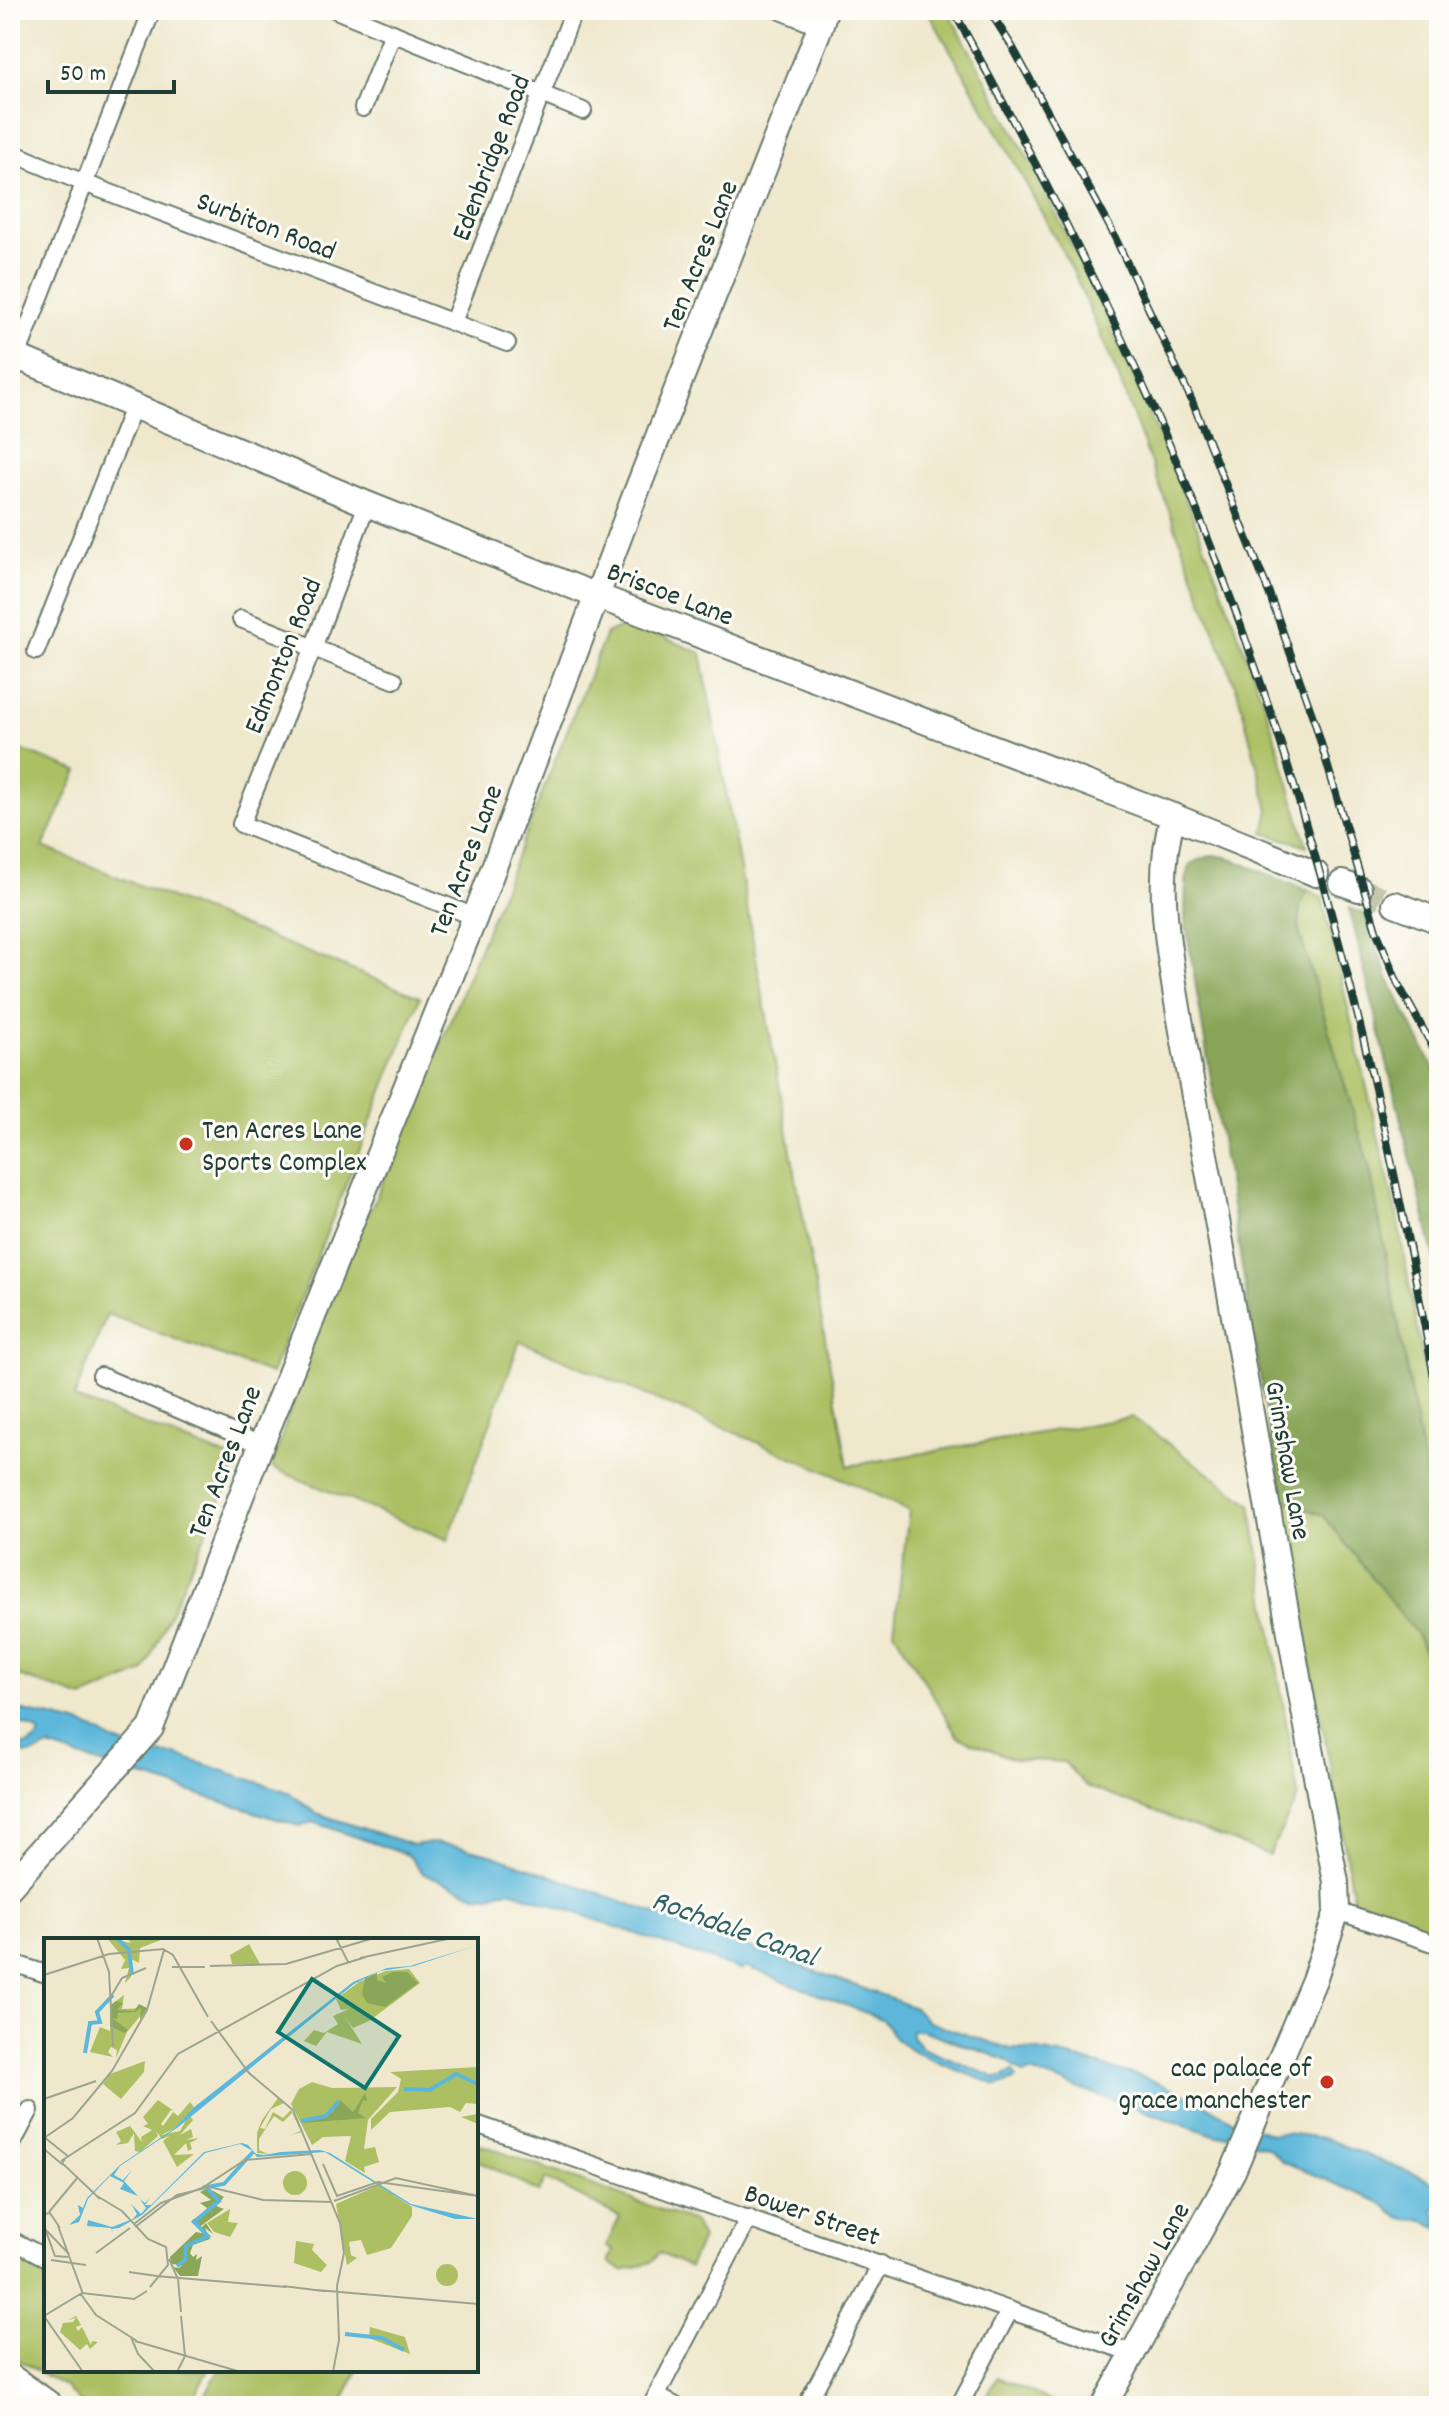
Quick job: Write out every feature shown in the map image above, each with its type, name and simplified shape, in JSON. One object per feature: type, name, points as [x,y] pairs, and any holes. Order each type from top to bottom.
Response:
[{"type":"highway","points":[[10,2380],[47,2406]]},
{"type":"street","points":[[13,355],[152,10]]},
{"type":"street","points":[[336,10],[583,111]]},
{"type":"street","name":"Edenbridge Road","points":[[453,322],[574,10]]},
{"type":"street","points":[[779,10],[822,19]]},
{"type":"street","name":"Ten Acres Lane","points":[[10,1887],[151,1728],[261,1445],[475,917],[822,19]]},
{"type":"street","points":[[363,108],[393,33]]},
{"type":"street","name":"Surbiton Road","points":[[10,152],[507,343]]},
{"type":"street","name":"Briscoe Lane","points":[[13,355],[367,504],[597,596],[1173,816],[1316,874]]},
{"type":"street","points":[[36,651],[134,405]]},
{"type":"street","name":"Edmonton Road","points":[[367,504],[313,648],[241,824],[475,917]]},
{"type":"street","points":[[241,619],[394,680]]},
{"type":"street","name":"Grimshaw Lane","points":[[1104,2406],[1233,2171],[1314,1980],[1337,1911],[1336,1882],[1167,940],[1162,883],[1164,855],[1173,816]]},
{"type":"street","points":[[1395,904],[1439,921]]},
{"type":"street","points":[[101,1376],[261,1445]]},
{"type":"street","points":[[1337,1911],[1439,1945]]},
{"type":"street","points":[[10,1962],[44,1973]]},
{"type":"street","points":[[10,2148],[30,2110]]},
{"type":"street","name":"Bower Street","points":[[478,2125],[1132,2353]]},
{"type":"street","points":[[676,2406],[654,2401],[749,2218]]},
{"type":"street","points":[[10,2239],[44,2257]]},
{"type":"street","points":[[806,2406],[881,2264]]},
{"type":"street","points":[[959,2406],[1010,2310]]},
{"type":"green space","points":[[927,10],[947,10],[1038,179],[1122,351],[1161,439],[1232,617],[1271,724],[1307,846],[1264,833],[1269,810],[1238,693],[1118,376],[1073,271]]},
{"type":"green space","points":[[630,623],[701,653],[848,1466],[1132,1417],[1251,1504],[1298,1796],[1269,1855],[1086,1786],[1064,1762],[1014,1759],[958,1737],[894,1631],[909,1511],[850,1482],[520,1341],[448,1540],[272,1468],[310,1345],[407,1128],[606,634]]},
{"type":"green space","name":"Ten Acres Lane Sports Complex","points":[[10,746],[78,771],[43,847],[420,997],[271,1374],[107,1314],[74,1398],[238,1461],[144,1672],[83,1698],[10,1673]]},
{"type":"green space","points":[[1212,855],[1226,857],[1307,890],[1300,907],[1299,932],[1370,1169],[1439,1548],[1439,1685],[1416,1633],[1323,1515],[1280,1498],[1185,920],[1190,864]]},
{"type":"green space","points":[[1307,890],[1322,897],[1397,1216],[1439,1451],[1439,1548],[1370,1169],[1299,932],[1300,907]]},
{"type":"green space","points":[[1349,908],[1365,914],[1389,980],[1439,1078],[1439,1275]]},
{"type":"green space","points":[[1280,1498],[1323,1515],[1416,1633],[1439,1685],[1439,1932],[1353,1901]]},
{"type":"green space","points":[[478,2144],[694,2222],[702,2239],[689,2267],[659,2253],[652,2262],[623,2271],[608,2262],[614,2250],[606,2246],[620,2217],[546,2179],[539,2192],[478,2161]]},
{"type":"green space","points":[[10,2247],[44,2265],[44,2372],[207,2372],[189,2406],[84,2406],[65,2387],[10,2355]]},
{"type":"green space","points":[[218,2372],[357,2372],[340,2406],[199,2406]]},
{"type":"green space","points":[[997,2377],[1063,2406],[982,2406]]},
{"type":"water","points":[[10,1707],[79,1724],[134,1749],[176,1755],[288,1792],[316,1813],[413,1845],[443,1844],[494,1855],[884,1996],[915,2008],[928,2022],[1011,2049],[1073,2058],[1144,2077],[1197,2099],[1230,2119],[1272,2134],[1324,2138],[1438,2186],[1439,2208],[1434,2209],[1439,2229],[1423,2221],[1398,2217],[1384,2204],[1282,2161],[1268,2148],[1228,2135],[1217,2136],[1031,2072],[1024,2074],[1006,2060],[922,2030],[912,2030],[912,2036],[922,2048],[994,2077],[1003,2077],[1013,2071],[1017,2079],[996,2085],[958,2071],[905,2046],[894,2037],[882,2019],[747,1967],[740,1970],[513,1891],[476,1895],[424,1874],[408,1855],[313,1822],[299,1826],[48,1747],[30,1754],[10,1750],[10,1743],[27,1745],[40,1734],[10,1720]]},
{"type":"tunnel","points":[[1359,889],[1395,904]]},
{"type":"railway","points":[[953,10],[1019,132],[1112,317],[1195,506],[1237,615],[1275,725],[1341,949],[1395,1176],[1439,1405]]},
{"type":"railway","points":[[989,10],[1013,48],[1111,229],[1192,401],[1269,593],[1315,723],[1376,930],[1398,984],[1439,1058]]},
{"type":"place","name":"Ten Acres Lane Sports Complex","points":[[186,1144]]},
{"type":"place","name":"cac palace of grace manchester","points":[[1327,2082]]},
{"type":"water label","name":"Rochdale Canal","points":[[735,1927]]}]
